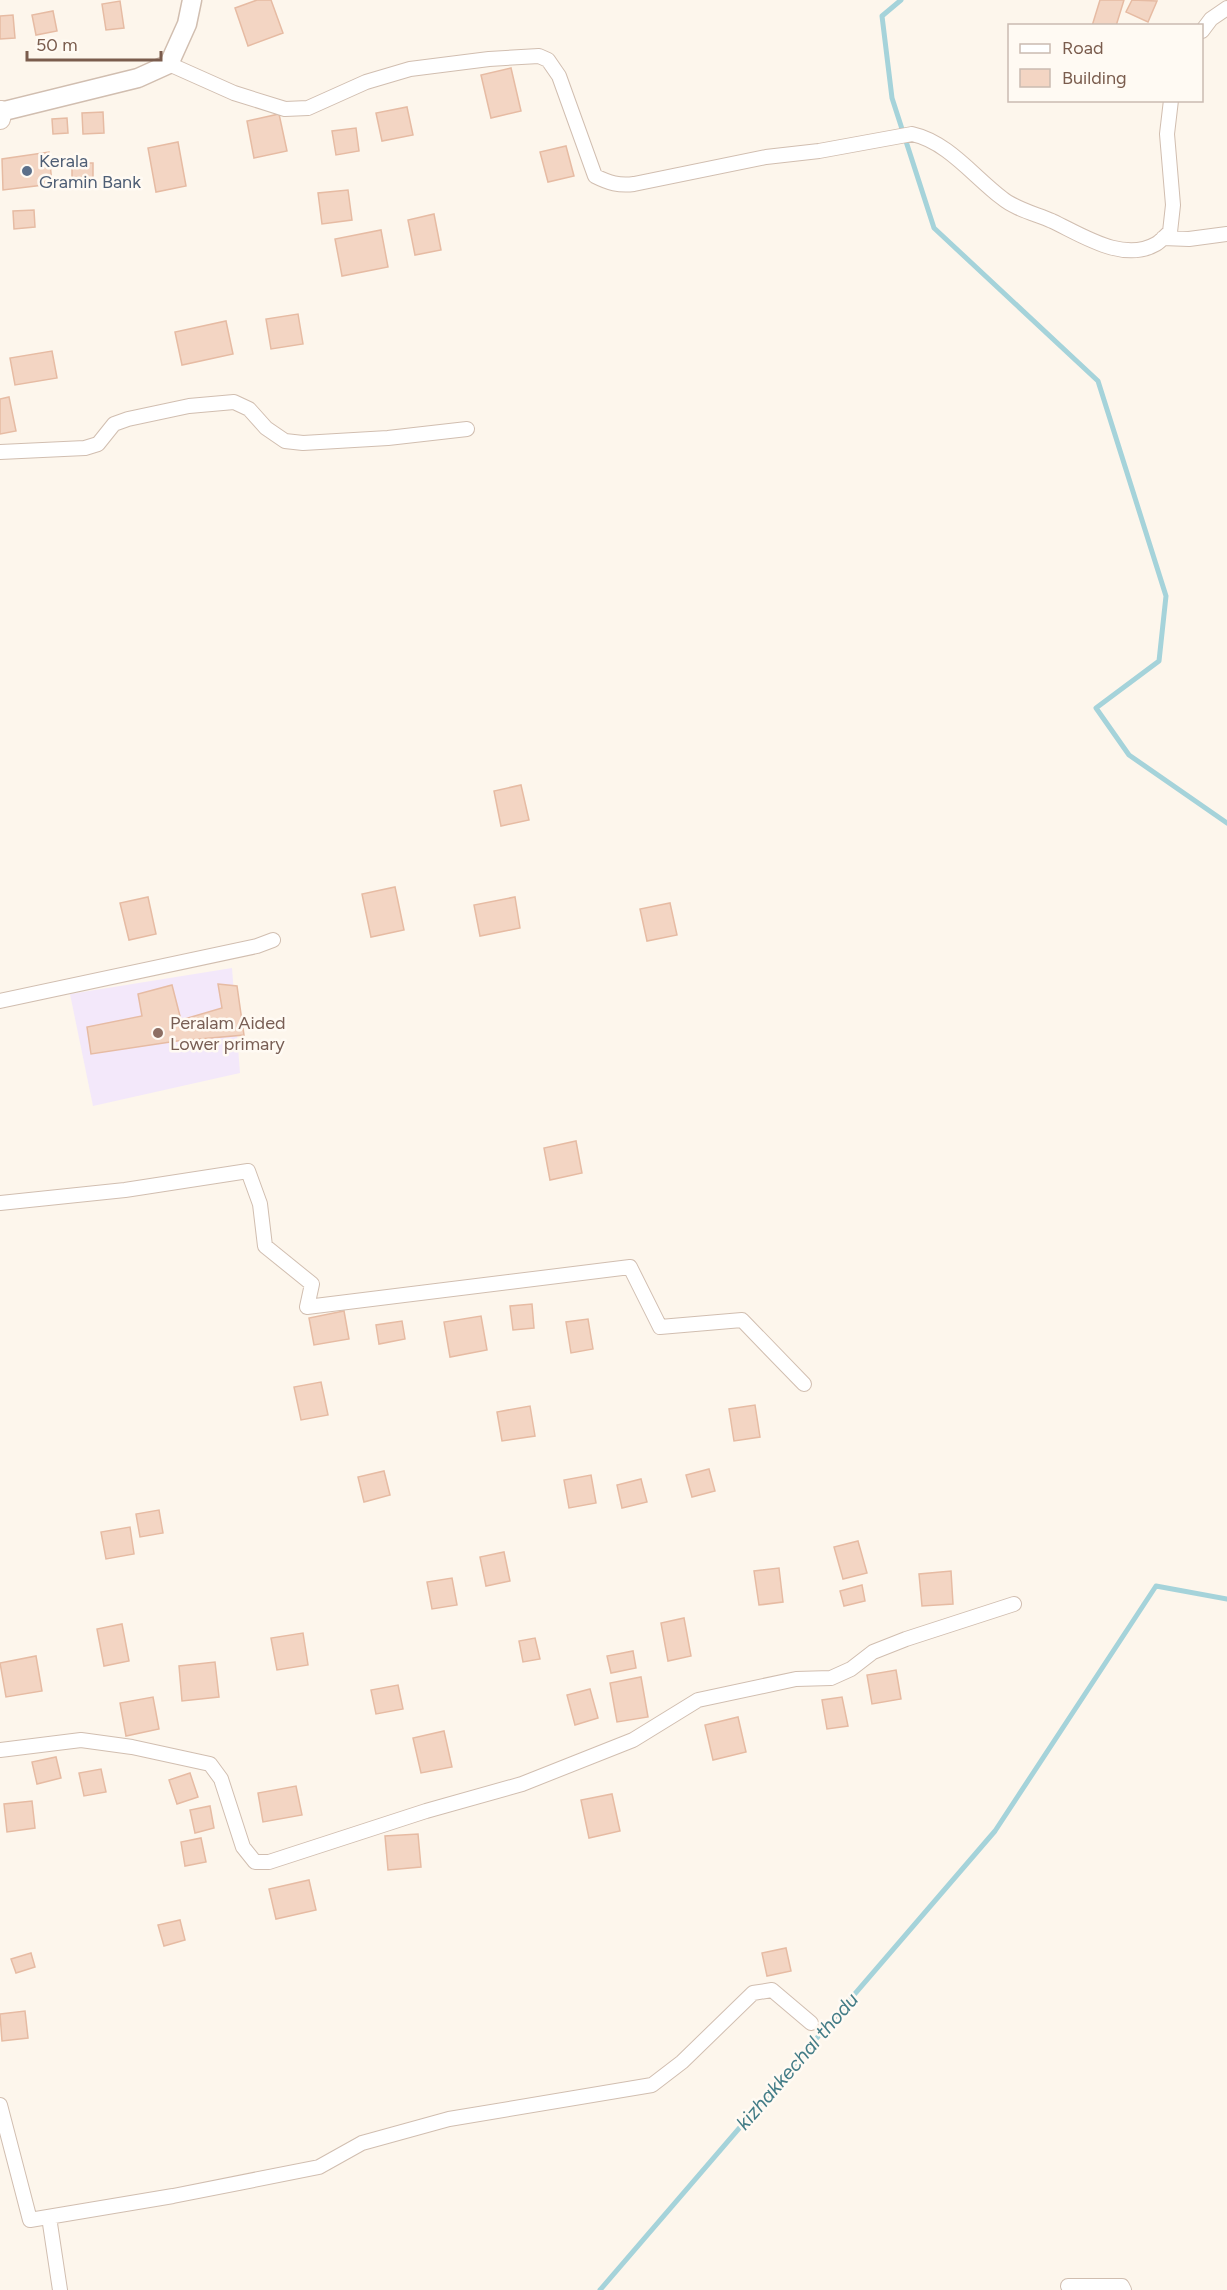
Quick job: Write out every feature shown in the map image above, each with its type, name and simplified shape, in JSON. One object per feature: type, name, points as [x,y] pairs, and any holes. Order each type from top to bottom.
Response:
[{"type":"street","points":[[0,114],[138,78],[169,64],[187,24],[192,0]]},
{"type":"street","points":[[1203,31],[1211,19],[1227,8]]},
{"type":"street","points":[[169,64],[234,93],[285,109],[308,108],[366,82],[410,69],[489,59],[539,56],[548,60],[559,76],[595,176],[621,186],[766,157],[819,151],[912,134],[924,137],[948,152],[1004,200],[1102,245],[1125,249],[1141,249],[1156,244],[1170,232],[1173,205],[1167,134],[1172,102]]},
{"type":"street","points":[[1163,238],[1189,239],[1227,234]]},
{"type":"street","points":[[0,452],[85,448],[99,444],[114,424],[128,419],[189,406],[234,402],[249,410],[266,428],[285,441],[303,443],[388,438],[467,429]]},
{"type":"street","points":[[0,1002],[257,946],[273,940]]},
{"type":"street","points":[[0,1203],[125,1190],[248,1171],[260,1204],[265,1245],[312,1284],[307,1307],[630,1267],[660,1327],[742,1320],[804,1384]]},
{"type":"street","points":[[0,1750],[81,1740],[132,1747],[210,1764],[221,1779],[243,1847],[255,1862],[269,1862],[426,1811],[522,1784],[633,1740],[698,1700],[796,1679],[831,1678],[851,1669],[873,1652],[1014,1604]]},
{"type":"street","points":[[0,2105],[30,2220],[173,2196],[319,2167],[362,2143],[449,2119],[651,2085],[682,2062],[753,1993],[772,1990],[811,2023]]},
{"type":"street","points":[[49,2217],[60,2290]]},
{"type":"street","points":[[1068,2286],[1122,2286],[1124,2290]]},
{"type":"shaded area","name":"Peralam Aided Lower primary","points":[[232,968],[240,1073],[93,1106],[70,994]]},
{"type":"building","points":[[257,0],[271,0],[283,33],[248,46],[235,8]]},
{"type":"building","points":[[1100,0],[1124,0],[1117,24],[1093,24]]},
{"type":"building","points":[[1132,0],[1157,1],[1148,22],[1126,12]]},
{"type":"building","points":[[120,1],[124,28],[106,30],[102,4]]},
{"type":"building","points":[[53,11],[57,31],[36,35],[32,15]]},
{"type":"building","points":[[13,15],[15,38],[0,39],[0,16]]},
{"type":"building","points":[[511,68],[521,111],[491,118],[481,75]]},
{"type":"building","points":[[407,107],[413,135],[382,141],[376,113]]},
{"type":"building","points":[[103,112],[104,133],[83,134],[82,113]]},
{"type":"building","points":[[279,114],[287,151],[254,158],[247,121]]},
{"type":"building","points":[[67,118],[68,133],[53,134],[52,119]]},
{"type":"building","points":[[356,128],[359,151],[336,155],[332,131]]},
{"type":"building","points":[[178,142],[186,186],[156,192],[148,148]]},
{"type":"building","points":[[566,146],[574,176],[548,182],[540,152]]},
{"type":"building","name":"Kerala Gramin Bank","points":[[49,152],[52,184],[3,190],[2,159]]},
{"type":"building","points":[[72,163],[93,163],[93,187],[72,187]]},
{"type":"building","points":[[348,190],[352,220],[322,224],[318,193]]},
{"type":"building","points":[[34,210],[35,227],[14,229],[13,211]]},
{"type":"building","points":[[434,214],[441,250],[415,255],[408,220]]},
{"type":"building","points":[[381,230],[388,267],[342,276],[335,239]]},
{"type":"building","points":[[298,314],[303,344],[271,349],[266,319]]},
{"type":"building","points":[[226,321],[233,354],[182,365],[175,332]]},
{"type":"building","points":[[52,351],[57,378],[15,385],[10,358]]},
{"type":"building","points":[[9,397],[16,431],[0,434],[0,399]]},
{"type":"building","points":[[521,785],[529,820],[501,826],[494,791]]},
{"type":"building","points":[[395,887],[404,930],[371,937],[362,894]]},
{"type":"building","points":[[148,897],[156,934],[129,940],[120,903]]},
{"type":"building","points":[[515,897],[520,928],[480,936],[474,905]]},
{"type":"building","points":[[670,903],[677,935],[647,941],[640,909]]},
{"type":"building","points":[[218,984],[237,986],[244,1035],[177,1041],[91,1054],[87,1027],[142,1016],[138,994],[172,985],[181,1020],[222,1008]]},
{"type":"building","points":[[576,1141],[582,1173],[550,1180],[544,1148]]},
{"type":"building","points":[[532,1304],[534,1328],[513,1330],[510,1306]]},
{"type":"building","points":[[344,1311],[349,1339],[314,1345],[309,1318]]},
{"type":"building","points":[[481,1316],[487,1350],[450,1357],[444,1322]]},
{"type":"building","points":[[588,1319],[593,1349],[571,1353],[566,1322]]},
{"type":"building","points":[[402,1321],[405,1339],[379,1344],[376,1325]]},
{"type":"building","points":[[321,1382],[328,1415],[301,1420],[294,1387]]},
{"type":"building","points":[[755,1405],[760,1437],[734,1441],[729,1409]]},
{"type":"building","points":[[530,1406],[535,1436],[502,1441],[497,1412]]},
{"type":"building","points":[[709,1469],[715,1491],[692,1497],[686,1475]]},
{"type":"building","points":[[384,1471],[390,1495],[364,1502],[358,1477]]},
{"type":"building","points":[[591,1475],[596,1503],[569,1508],[564,1480]]},
{"type":"building","points":[[641,1479],[647,1502],[622,1508],[617,1485]]},
{"type":"building","points":[[159,1510],[163,1533],[140,1537],[136,1514]]},
{"type":"building","points":[[130,1527],[134,1554],[106,1559],[101,1532]]},
{"type":"building","points":[[858,1541],[867,1573],[843,1579],[834,1547]]},
{"type":"building","points":[[504,1552],[510,1581],[486,1586],[480,1557]]},
{"type":"building","points":[[779,1568],[783,1602],[759,1605],[754,1571]]},
{"type":"building","points":[[951,1571],[953,1604],[922,1606],[919,1574]]},
{"type":"building","points":[[452,1578],[457,1605],[432,1609],[427,1582]]},
{"type":"building","points":[[862,1585],[865,1601],[844,1606],[840,1591]]},
{"type":"building","points":[[684,1618],[691,1656],[668,1661],[661,1623]]},
{"type":"building","points":[[122,1624],[129,1661],[104,1666],[97,1629]]},
{"type":"building","points":[[303,1633],[308,1665],[277,1670],[271,1638]]},
{"type":"building","points":[[535,1638],[540,1659],[523,1662],[519,1641]]},
{"type":"building","points":[[633,1651],[636,1668],[611,1673],[607,1656]]},
{"type":"building","points":[[36,1656],[42,1691],[6,1697],[0,1663]]},
{"type":"building","points":[[215,1662],[219,1697],[182,1701],[179,1666]]},
{"type":"building","points":[[896,1670],[901,1699],[872,1704],[867,1675]]},
{"type":"building","points":[[641,1677],[648,1717],[617,1722],[610,1683]]},
{"type":"building","points":[[398,1685],[403,1709],[376,1714],[371,1690]]},
{"type":"building","points":[[590,1689],[598,1718],[575,1725],[567,1695]]},
{"type":"building","points":[[153,1697],[159,1729],[126,1736],[120,1703]]},
{"type":"building","points":[[842,1697],[848,1726],[827,1729],[822,1700]]},
{"type":"building","points":[[738,1717],[746,1752],[713,1760],[705,1725]]},
{"type":"building","points":[[444,1731],[452,1767],[421,1773],[413,1738]]},
{"type":"building","points":[[56,1757],[61,1778],[37,1784],[32,1762]]},
{"type":"building","points":[[101,1769],[106,1792],[84,1796],[79,1773]]},
{"type":"building","points":[[190,1773],[198,1797],[177,1804],[169,1780]]},
{"type":"building","points":[[296,1786],[302,1815],[263,1822],[258,1793]]},
{"type":"building","points":[[612,1794],[620,1831],[589,1838],[581,1800]]},
{"type":"building","points":[[32,1801],[35,1828],[7,1832],[4,1804]]},
{"type":"building","points":[[210,1806],[214,1828],[195,1833],[190,1810]]},
{"type":"building","points":[[418,1834],[421,1867],[388,1870],[385,1836]]},
{"type":"building","points":[[201,1838],[206,1862],[185,1866],[181,1842]]},
{"type":"building","points":[[309,1880],[316,1910],[276,1919],[269,1889]]},
{"type":"building","points":[[180,1920],[185,1940],[164,1946],[158,1925]]},
{"type":"building","points":[[786,1948],[791,1971],[767,1976],[762,1953]]},
{"type":"building","points":[[31,1953],[35,1967],[16,1973],[11,1959]]},
{"type":"building","points":[[25,2011],[28,2038],[2,2041],[0,2014]]},
{"type":"waterway","points":[[901,0],[882,16],[892,98],[934,228],[1098,381],[1166,596],[1159,661],[1096,708],[1129,755],[1227,823]]},
{"type":"waterway","name":"kizhakkechal thodu","points":[[600,2290],[995,1831],[1156,1586],[1227,1599]]},
{"type":"place","name":"Kerala Gramin Bank","points":[[27,171]]},
{"type":"place","name":"Peralam Aided Lower primary","points":[[158,1033]]}]
